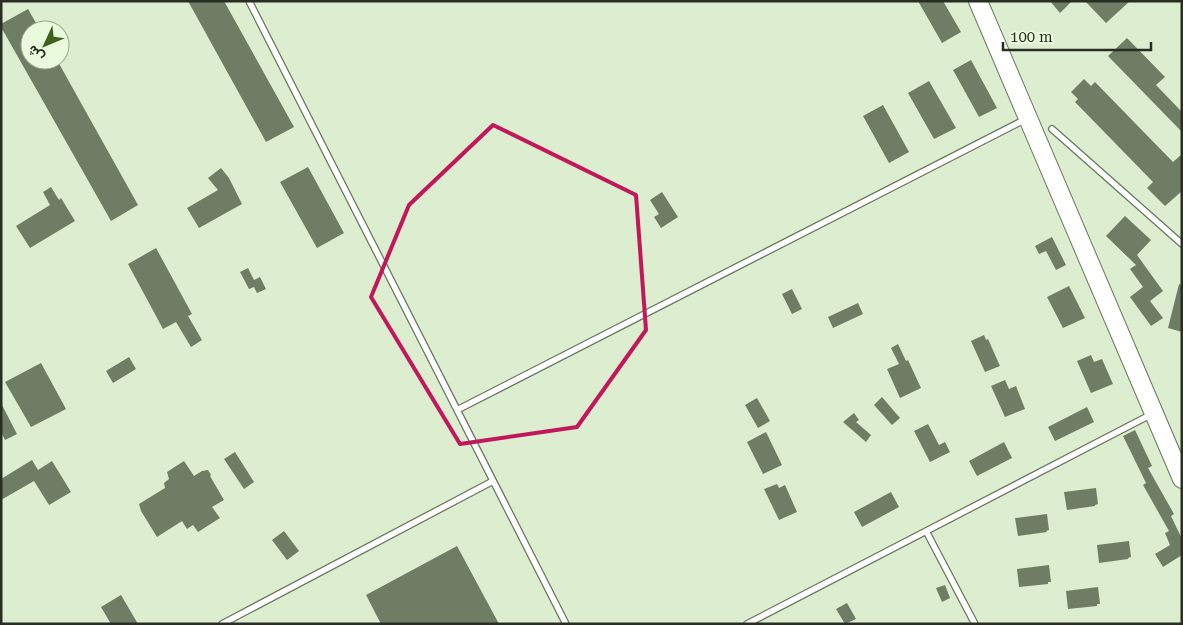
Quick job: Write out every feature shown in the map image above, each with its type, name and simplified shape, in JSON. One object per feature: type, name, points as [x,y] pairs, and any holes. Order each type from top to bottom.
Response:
[{"type":"main road","points":[[978,1],[1182,479]]},
{"type":"lane","points":[[249,1],[566,624]]},
{"type":"lane","points":[[457,410],[1028,118]]},
{"type":"lane","points":[[1052,129],[1182,244]]},
{"type":"lane","points":[[747,624],[1154,413]]},
{"type":"lane","points":[[222,624],[493,482]]},
{"type":"lane","points":[[926,531],[975,624]]},
{"type":"highlighted area","points":[[493,125],[636,195],[646,330],[577,427],[460,444],[371,297],[409,205]]},
{"type":"building","points":[[188,1],[224,1],[294,127],[266,142]]},
{"type":"building","points":[[918,1],[943,1],[961,32],[942,43]]},
{"type":"building","points":[[1050,1],[1072,1],[1060,13]]},
{"type":"building","points":[[1085,1],[1130,1],[1106,23]]},
{"type":"building","points":[[28,9],[34,20],[20,20],[20,61],[1,27],[1,24]]},
{"type":"building","points":[[1127,38],[1165,77],[1156,85],[1182,112],[1182,132],[1108,56]]},
{"type":"building","points":[[971,60],[997,108],[979,117],[953,70]]},
{"type":"building","points":[[25,70],[63,70],[138,205],[111,221]]},
{"type":"building","points":[[1084,79],[1091,86],[1095,82],[1173,162],[1182,154],[1182,191],[1165,206],[1147,188],[1153,182],[1075,102],[1078,99],[1071,92]]},
{"type":"building","points":[[929,81],[956,128],[934,139],[908,93]]},
{"type":"building","points":[[883,105],[909,152],[889,163],[863,116]]},
{"type":"building","points":[[308,167],[344,233],[317,248],[280,182]]},
{"type":"building","points":[[221,168],[229,178],[242,204],[199,228],[187,208],[218,190],[208,178]]},
{"type":"building","points":[[51,187],[59,200],[61,198],[75,221],[30,248],[16,226],[50,205],[43,192]]},
{"type":"building","points":[[662,192],[678,217],[661,228],[654,217],[659,214],[650,200]]},
{"type":"building","points":[[1125,216],[1151,240],[1137,255],[1163,291],[1150,301],[1163,318],[1151,326],[1130,297],[1143,287],[1130,269],[1136,265],[1106,236]]},
{"type":"building","points":[[1052,237],[1066,265],[1056,270],[1046,251],[1039,254],[1035,246]]},
{"type":"building","points":[[156,248],[192,314],[188,316],[202,340],[191,347],[176,322],[163,329],[128,264]]},
{"type":"building","points":[[248,268],[254,280],[260,277],[266,289],[257,293],[254,287],[249,289],[240,272]]},
{"type":"building","points":[[1179,284],[1182,285],[1182,332],[1168,328]]},
{"type":"building","points":[[1069,286],[1085,318],[1063,328],[1047,297]]},
{"type":"building","points":[[792,289],[802,309],[792,314],[782,294]]},
{"type":"building","points":[[858,303],[863,314],[833,328],[828,317]]},
{"type":"building","points":[[984,335],[986,340],[988,339],[1000,366],[985,372],[971,341]]},
{"type":"building","points":[[898,344],[921,388],[900,398],[887,369],[899,364],[891,348]]},
{"type":"building","points":[[1091,355],[1094,362],[1102,359],[1113,384],[1091,393],[1077,361]]},
{"type":"building","points":[[129,357],[136,369],[113,383],[106,371]]},
{"type":"building","points":[[41,363],[66,409],[31,427],[5,382]]},
{"type":"building","points":[[1005,380],[1009,389],[1016,386],[1025,409],[1005,417],[991,386]]},
{"type":"building","points":[[882,397],[900,418],[892,425],[874,405]]},
{"type":"building","points":[[757,398],[770,421],[758,428],[745,405]]},
{"type":"building","points":[[1,403],[17,434],[5,440],[1,432]]},
{"type":"building","points":[[1087,407],[1094,422],[1055,441],[1048,427]]},
{"type":"building","points":[[854,413],[859,420],[856,422],[871,435],[866,442],[843,422]]},
{"type":"building","points":[[928,424],[939,445],[945,442],[950,452],[930,462],[914,431]]},
{"type":"building","points":[[1135,430],[1152,466],[1148,468],[1174,514],[1171,516],[1182,539],[1182,555],[1163,567],[1155,554],[1170,545],[1165,533],[1169,531],[1143,485],[1146,483],[1123,436]]},
{"type":"building","points":[[766,432],[782,465],[763,474],[747,442]]},
{"type":"building","points":[[1004,442],[1012,458],[977,476],[969,461]]},
{"type":"building","points":[[235,452],[254,482],[244,489],[224,459]]},
{"type":"building","points":[[32,460],[38,470],[52,461],[71,492],[49,505],[34,481],[1,500],[1,479]]},
{"type":"building","points":[[184,461],[194,476],[208,470],[224,500],[212,507],[220,518],[198,532],[193,525],[187,529],[182,521],[157,537],[141,511],[139,504],[165,488],[164,483],[169,479],[167,472]]},
{"type":"building","points":[[777,484],[779,488],[785,485],[797,512],[779,520],[764,489]]},
{"type":"building","points":[[1096,488],[1098,504],[1067,510],[1064,492]]},
{"type":"building","points":[[891,492],[899,507],[862,527],[854,512]]},
{"type":"building","points":[[1047,514],[1049,530],[1047,532],[1018,536],[1015,518]]},
{"type":"building","points":[[284,531],[299,551],[287,560],[272,540]]},
{"type":"building","points":[[1129,541],[1131,557],[1099,563],[1097,545]]},
{"type":"building","points":[[457,546],[499,624],[381,624],[366,595]]},
{"type":"building","points":[[1049,565],[1051,582],[1048,582],[1048,584],[1019,587],[1017,569]]},
{"type":"building","points":[[945,585],[950,598],[942,602],[936,588]]},
{"type":"building","points":[[1098,587],[1100,604],[1097,604],[1097,606],[1068,609],[1066,591]]},
{"type":"building","points":[[121,595],[138,624],[111,624],[101,607]]},
{"type":"building","points":[[847,603],[856,619],[845,624],[836,609]]}]
